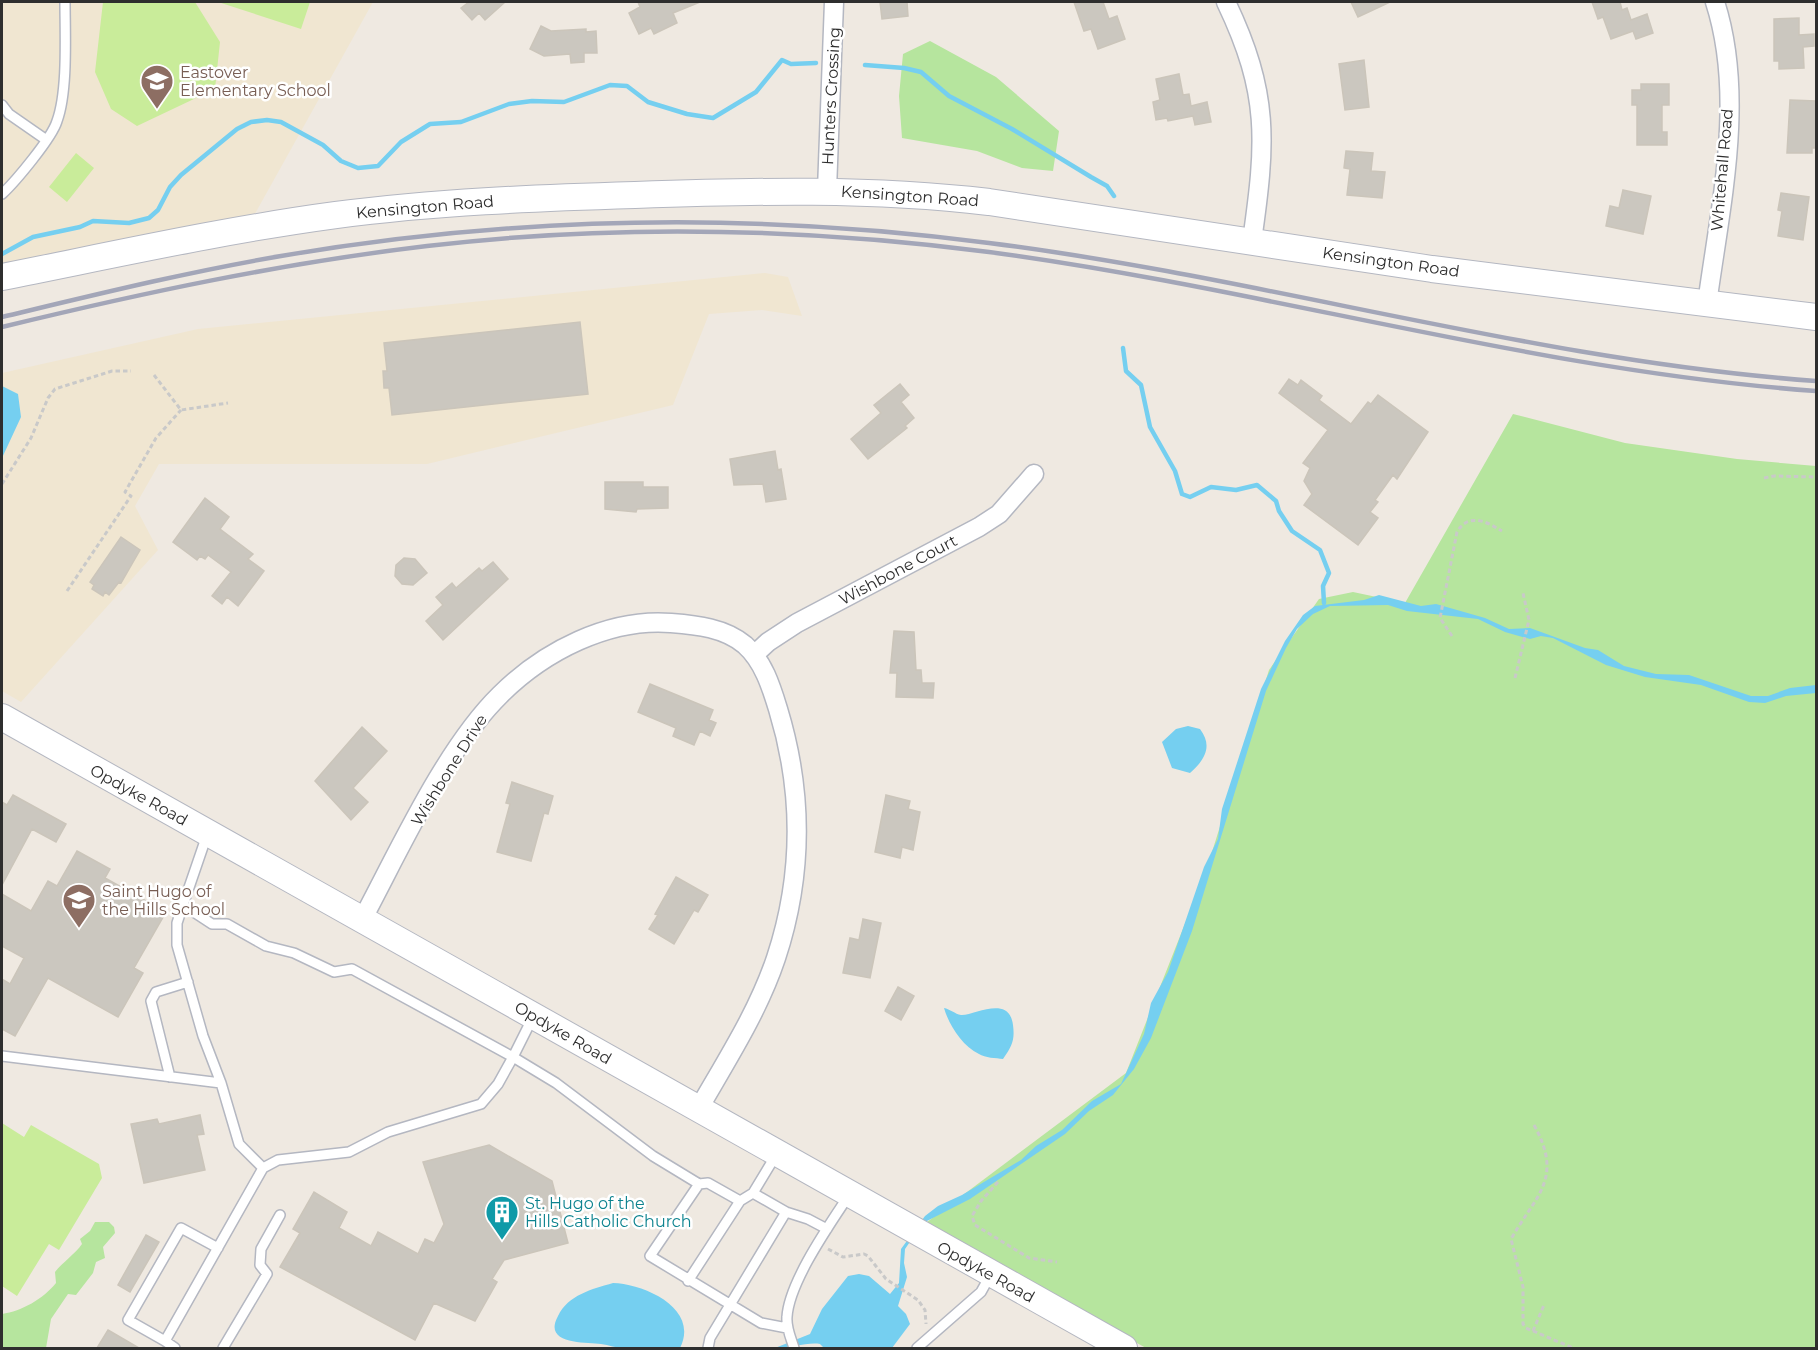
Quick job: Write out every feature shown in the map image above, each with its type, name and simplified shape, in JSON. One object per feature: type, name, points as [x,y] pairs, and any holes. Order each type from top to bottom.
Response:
[{"type":"street","name":"Hunters Crossing","points":[[826,190],[834,2]]},
{"type":"street","points":[[1226,2],[1247,48],[1261,102],[1262,165],[1252,241]]},
{"type":"street","name":"Whitehall Road","points":[[1707,304],[1728,122],[1726,51],[1715,2]]},
{"type":"street","name":"Kensington Road","points":[[2,277],[250,228],[422,206],[523,199],[826,190],[919,195],[989,202],[1432,269],[1816,317]]},
{"type":"street","name":"Wishbone Court","points":[[754,655],[797,623],[907,567],[999,514],[1034,474]]},
{"type":"street","name":"Wishbone Drive","points":[[362,920],[438,782],[473,726],[502,693],[537,666],[566,648],[604,631],[651,622],[714,629],[739,641],[754,655],[773,692],[793,770],[798,825],[795,870],[782,939],[770,976],[698,1110]]},
{"type":"street","name":"Opdyke Road","points":[[2,717],[776,1155],[1124,1348]]},
{"type":"lane","points":[[2,194],[57,122],[64,71],[65,2]]},
{"type":"lane","points":[[2,105],[9,114],[45,140]]},
{"type":"lane","points":[[208,833],[183,905],[176,936],[203,1036],[221,1083],[239,1143],[263,1168]]},
{"type":"lane","points":[[183,905],[212,924],[226,924],[266,946],[294,953],[334,972],[352,969],[513,1057],[556,1083],[653,1156],[699,1184],[708,1183],[740,1201]]},
{"type":"lane","points":[[170,1077],[151,1001],[156,992],[188,982]]},
{"type":"lane","points":[[165,1341],[263,1168],[278,1160],[349,1152],[388,1132],[481,1104],[498,1084],[534,1016]]},
{"type":"lane","points":[[2,1056],[221,1083]]},
{"type":"lane","points":[[688,1281],[740,1201],[753,1193],[776,1155]]},
{"type":"lane","points":[[699,1184],[650,1256],[761,1323],[787,1328]]},
{"type":"lane","points":[[753,1193],[786,1212],[808,1219],[826,1229]]},
{"type":"lane","points":[[793,1345],[787,1328],[787,1314],[793,1295],[818,1243],[849,1195]]},
{"type":"lane","points":[[708,1348],[710,1338],[786,1212]]},
{"type":"lane","points":[[224,1348],[267,1274],[260,1265],[261,1249],[280,1215]]},
{"type":"lane","points":[[176,1348],[128,1320],[181,1228],[218,1248]]},
{"type":"lane","points":[[917,1348],[981,1292],[991,1274]]},
{"type":"path","points":[[2,484],[36,429],[48,398],[55,389],[112,371],[131,371]]},
{"type":"path","points":[[154,375],[181,410]]},
{"type":"path","points":[[67,591],[131,496],[125,492],[156,438],[181,410],[228,403]]},
{"type":"path","points":[[1764,478],[1774,476],[1816,477]]},
{"type":"path","points":[[1452,636],[1440,618],[1453,542],[1460,527],[1466,522],[1481,520],[1502,531]]},
{"type":"path","points":[[1515,678],[1528,620],[1523,593]]},
{"type":"path","points":[[1534,1125],[1544,1145],[1545,1184],[1511,1239],[1523,1287],[1523,1324],[1533,1331],[1573,1348]]},
{"type":"path","points":[[998,1182],[981,1201],[972,1216],[975,1225],[1029,1258],[1057,1262]]},
{"type":"path","points":[[818,1243],[843,1257],[864,1254],[892,1283],[907,1292],[925,1310],[926,1326],[931,1335]]},
{"type":"path","points":[[1533,1331],[1544,1305]]},
{"type":"shaded area","name":"Eastover Elementary School","points":[[2,2],[373,2],[252,219],[2,264]]},
{"type":"shaded area","points":[[765,273],[788,277],[802,316],[762,310],[709,314],[673,405],[427,464],[159,464],[135,506],[158,550],[21,702],[2,691],[2,373],[198,329]]},
{"type":"green space","points":[[103,2],[195,2],[220,42],[215,89],[137,126],[111,109],[95,72]]},
{"type":"green space","points":[[218,2],[310,2],[301,29]]},
{"type":"green space","points":[[930,41],[996,77],[1059,131],[1053,171],[1022,168],[977,151],[902,138],[899,96],[903,54]]},
{"type":"green space","points":[[76,153],[94,168],[67,202],[49,187]]},
{"type":"green space","points":[[1513,414],[1625,443],[1737,459],[1816,466],[1816,1348],[1146,1348],[923,1225],[1126,1073],[1207,868],[1269,670],[1319,599],[1353,592],[1405,603]]},
{"type":"green space","points":[[2,1123],[24,1137],[31,1125],[99,1164],[102,1178],[59,1250],[49,1244],[17,1296],[2,1286]]},
{"type":"green space","points":[[95,1222],[109,1222],[114,1227],[115,1233],[103,1247],[105,1258],[96,1262],[93,1273],[76,1295],[68,1294],[51,1319],[46,1348],[2,1348],[2,1314],[24,1307],[51,1289],[56,1283],[55,1272],[79,1248],[82,1244],[80,1239],[90,1231]]},
{"type":"water","points":[[2,386],[18,394],[21,417],[2,458]]},
{"type":"water","points":[[1379,595],[1421,606],[1436,604],[1485,618],[1509,629],[1530,628],[1585,648],[1598,650],[1624,666],[1656,674],[1689,675],[1751,696],[1768,696],[1790,688],[1816,685],[1816,693],[1786,696],[1765,703],[1749,702],[1701,685],[1645,677],[1606,665],[1553,638],[1541,636],[1530,639],[1505,632],[1478,619],[1407,611],[1388,605],[1330,606],[1313,614],[1297,629],[1266,691],[1192,931],[1151,1038],[1134,1069],[1113,1095],[1089,1111],[1065,1134],[970,1199],[923,1223],[905,1249],[904,1263],[907,1277],[898,1306],[906,1314],[910,1324],[892,1348],[824,1348],[820,1344],[815,1344],[775,1348],[810,1334],[822,1309],[848,1276],[859,1274],[869,1276],[890,1294],[899,1283],[901,1249],[925,1216],[938,1206],[962,1195],[1021,1160],[1036,1146],[1062,1130],[1092,1101],[1121,1084],[1144,1034],[1151,1003],[1168,972],[1204,867],[1218,839],[1222,809],[1261,689],[1285,641],[1303,615],[1315,606],[1364,600]]},
{"type":"water","points":[[1188,726],[1200,729],[1207,747],[1200,763],[1190,773],[1172,768],[1162,742],[1176,729]]},
{"type":"water","points":[[944,1008],[961,1015],[998,1008],[1005,1011],[1010,1016],[1014,1035],[1011,1046],[1003,1059],[981,1055],[967,1046],[953,1028]]},
{"type":"water","points":[[613,1283],[626,1284],[653,1293],[676,1310],[682,1321],[684,1334],[680,1348],[618,1348],[568,1340],[556,1332],[555,1325],[558,1316],[568,1303],[581,1294]]},
{"type":"building","points":[[469,2],[505,2],[485,20],[479,13],[472,20],[461,8]]},
{"type":"building","points":[[638,2],[700,2],[673,13],[677,23],[654,34],[651,28],[639,34],[629,13],[640,7]]},
{"type":"building","points":[[880,2],[907,2],[908,16],[882,19]]},
{"type":"building","points":[[1074,2],[1103,2],[1109,19],[1117,16],[1125,39],[1098,49],[1091,29],[1084,31]]},
{"type":"building","points":[[1351,2],[1390,2],[1358,17]]},
{"type":"building","points":[[1592,2],[1620,2],[1622,10],[1627,8],[1631,20],[1647,14],[1653,33],[1636,39],[1633,31],[1611,39],[1603,17],[1598,19]]},
{"type":"building","points":[[1799,18],[1799,35],[1814,34],[1814,46],[1803,47],[1804,68],[1779,69],[1779,61],[1774,61],[1774,19]]},
{"type":"building","points":[[541,26],[551,31],[586,29],[586,32],[596,31],[597,53],[584,53],[584,62],[571,63],[570,54],[544,56],[530,49]]},
{"type":"building","points":[[1364,60],[1369,107],[1345,110],[1339,64]]},
{"type":"building","points":[[1179,74],[1183,95],[1189,94],[1191,106],[1207,102],[1211,122],[1195,125],[1193,116],[1168,121],[1167,118],[1156,120],[1153,102],[1160,100],[1156,79]]},
{"type":"building","points":[[1641,84],[1669,84],[1669,105],[1662,105],[1662,132],[1667,132],[1667,145],[1637,145],[1637,105],[1632,105],[1632,90],[1641,90]]},
{"type":"building","points":[[1790,100],[1816,101],[1816,148],[1812,148],[1812,153],[1787,153]]},
{"type":"building","points":[[1346,151],[1373,153],[1371,171],[1385,172],[1382,198],[1347,195],[1350,169],[1344,168]]},
{"type":"building","points":[[1623,190],[1651,196],[1643,234],[1606,226],[1610,206],[1619,208]]},
{"type":"building","points":[[1781,193],[1809,197],[1803,240],[1778,236],[1782,211],[1778,210]]},
{"type":"building","points":[[580,322],[588,394],[392,415],[389,388],[384,388],[383,371],[387,371],[384,343]]},
{"type":"building","points":[[1289,379],[1298,385],[1301,380],[1322,396],[1319,400],[1351,424],[1368,402],[1371,404],[1378,395],[1428,432],[1397,479],[1393,475],[1375,500],[1378,502],[1370,512],[1378,518],[1358,545],[1304,505],[1312,494],[1304,481],[1310,468],[1303,463],[1328,430],[1279,393]]},
{"type":"building","points":[[900,384],[909,395],[901,402],[914,418],[905,426],[907,428],[868,459],[851,439],[881,413],[874,405]]},
{"type":"building","points":[[775,451],[778,470],[781,469],[786,499],[766,502],[763,484],[734,485],[730,459]]},
{"type":"building","points":[[605,482],[643,482],[643,487],[668,487],[668,508],[637,509],[636,512],[605,509]]},
{"type":"building","points":[[205,498],[229,517],[220,529],[253,554],[248,559],[264,571],[238,606],[227,597],[222,604],[212,596],[231,572],[208,555],[205,559],[200,556],[197,560],[173,542]]},
{"type":"building","points":[[121,537],[140,550],[121,583],[119,582],[109,595],[105,592],[103,596],[92,589],[94,585],[90,582]]},
{"type":"building","points":[[404,558],[415,559],[427,573],[413,585],[402,584],[395,576],[396,565]]},
{"type":"building","points":[[493,562],[508,579],[443,640],[426,621],[443,605],[436,597],[452,583],[456,588],[479,568],[482,571]]},
{"type":"building","points":[[894,631],[914,632],[916,670],[921,670],[922,683],[934,683],[933,698],[896,697],[897,673],[890,673]]},
{"type":"building","points":[[650,684],[713,710],[709,720],[716,723],[710,736],[700,731],[694,745],[673,736],[676,728],[638,712]]},
{"type":"building","points":[[362,727],[387,751],[353,788],[368,802],[351,820],[315,781]]},
{"type":"building","points":[[512,782],[553,796],[548,814],[544,813],[531,861],[497,852],[510,804],[506,803]]},
{"type":"building","points":[[13,795],[66,824],[56,842],[32,829],[2,885],[2,802],[7,805]]},
{"type":"building","points":[[886,795],[910,801],[908,809],[920,812],[913,850],[902,847],[900,858],[875,852]]},
{"type":"building","name":"Saint Hugo of the Hills School","points":[[77,851],[110,869],[105,878],[166,912],[134,968],[143,973],[118,1017],[48,978],[15,1036],[2,1029],[2,979],[10,984],[24,958],[2,946],[2,894],[31,911],[48,881],[57,886]]},
{"type":"building","points":[[676,877],[708,895],[698,912],[694,910],[674,944],[649,929]]},
{"type":"building","points":[[863,919],[881,923],[870,978],[843,973],[850,938],[859,940]]},
{"type":"building","points":[[898,987],[914,996],[901,1020],[885,1011]]},
{"type":"building","points":[[200,1115],[204,1134],[197,1135],[205,1170],[144,1183],[131,1124],[157,1119],[159,1124]]},
{"type":"building","name":"St. Hugo of the Hills Catholic Church","points":[[489,1145],[552,1181],[568,1243],[504,1260],[492,1279],[497,1282],[475,1321],[434,1303],[415,1340],[280,1267],[300,1233],[293,1229],[314,1192],[347,1212],[339,1228],[371,1246],[378,1232],[418,1254],[425,1239],[434,1243],[444,1224],[423,1162]]},
{"type":"building","points":[[146,1235],[159,1242],[130,1292],[118,1285]]},
{"type":"building","points":[[108,1330],[139,1348],[97,1348]]},
{"type":"waterway","points":[[2,254],[33,237],[80,227],[93,221],[129,223],[149,218],[158,210],[170,187],[181,175],[237,129],[251,122],[267,120],[281,122],[323,145],[341,161],[358,168],[378,166],[401,142],[430,124],[461,122],[509,104],[532,101],[564,102],[610,85],[627,86],[648,102],[687,114],[713,118],[756,92],[782,60],[791,64],[816,63]]},
{"type":"waterway","points":[[865,65],[904,68],[921,72],[949,96],[1012,129],[1107,186],[1114,196]]},
{"type":"waterway","points":[[1123,348],[1126,371],[1141,385],[1150,427],[1175,471],[1182,494],[1190,497],[1211,487],[1236,490],[1257,485],[1276,501],[1279,511],[1292,531],[1320,550],[1329,573],[1323,586],[1324,603]]},
{"type":"railway","points":[[2,317],[141,284],[281,256],[457,233],[546,226],[635,223],[812,226],[989,243],[1093,258],[1608,356],[1712,371],[1816,381]]},
{"type":"railway","points":[[2,327],[213,280],[320,261],[427,246],[567,234],[638,232],[778,234],[849,238],[989,252],[1093,268],[1608,366],[1712,381],[1816,391]]},
{"type":"place","name":"Eastover Elementary School","points":[[157,110]]},
{"type":"place","name":"Saint Hugo of the Hills School","points":[[79,929]]},
{"type":"place","name":"St. Hugo of the Hills Catholic Church","points":[[502,1241]]}]
